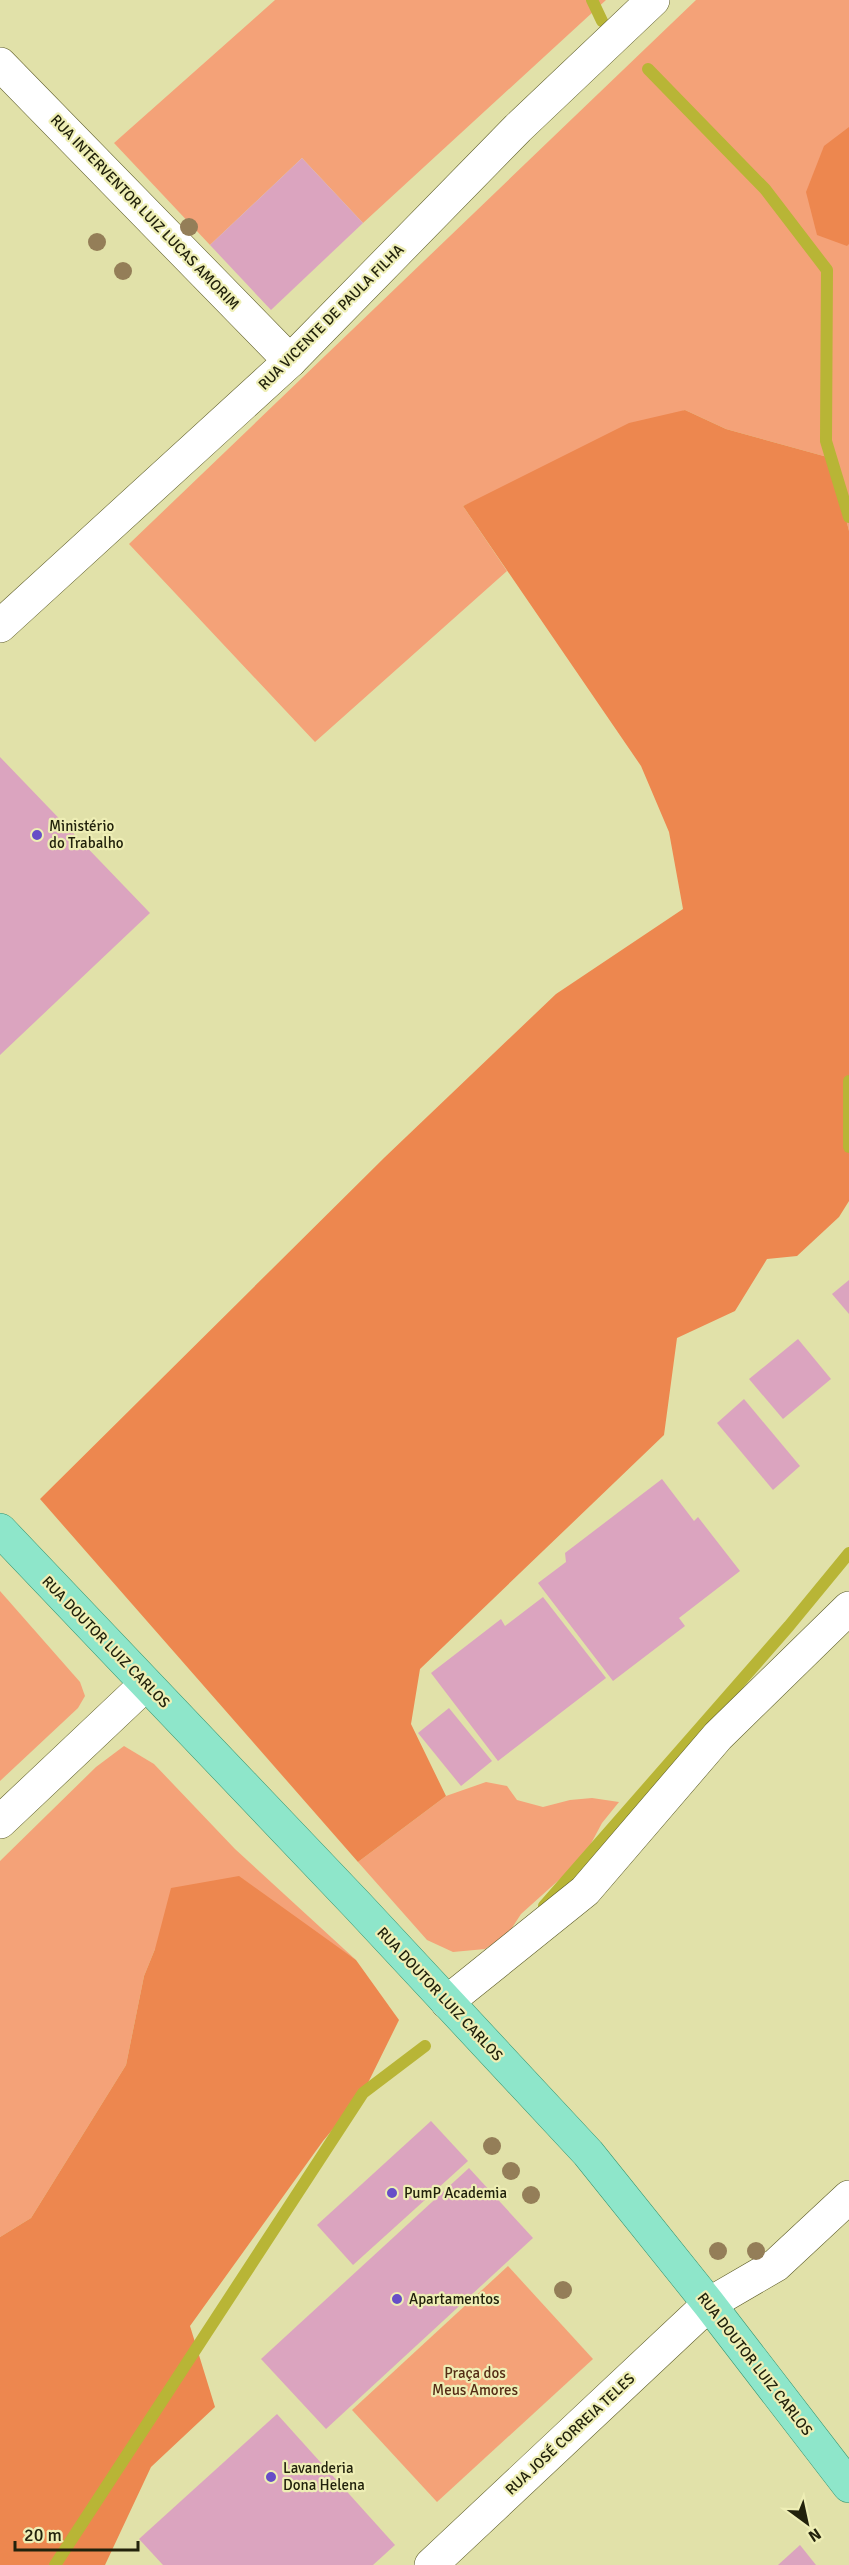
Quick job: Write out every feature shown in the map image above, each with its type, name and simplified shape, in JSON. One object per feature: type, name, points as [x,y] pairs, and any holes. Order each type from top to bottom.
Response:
[{"type":"main road","name":"RUA DOUTOR LUIZ CARLOS","points":[[0,1530],[588,2153],[709,2304],[849,2486]]},
{"type":"street","name":"RUA VICENTE DE PAULA FILHA","points":[[0,626],[290,361],[518,128],[653,0]]},
{"type":"street","name":"RUA INTERVENTOR LUIZ LUCAS AMORIM","points":[[0,64],[290,361]]},
{"type":"street","points":[[447,2002],[585,1891],[718,1736],[849,1608]]},
{"type":"street","points":[[0,1822],[146,1684]]},
{"type":"street","name":"RUA JOSÉ CORREIA TELES","points":[[431,2565],[709,2304],[776,2265],[849,2197]]},
{"type":"green space","points":[[275,0],[606,0],[363,223],[302,158],[210,245],[114,143]]},
{"type":"green space","points":[[696,0],[849,0],[849,531],[831,458],[726,429],[685,410],[463,506],[507,571],[315,742],[129,544]]},
{"type":"green space","points":[[0,1591],[80,1682],[85,1696],[78,1708],[0,1781]]},
{"type":"green space","points":[[124,1746],[154,1764],[235,1849],[356,1960],[322,1937],[155,1949],[144,1976],[126,2065],[31,2218],[0,2237],[0,1861],[96,1767]]},
{"type":"green space","points":[[486,1782],[507,1786],[517,1800],[543,1807],[570,1800],[592,1798],[619,1802],[602,1823],[587,1851],[570,1870],[521,1914],[508,1934],[485,1949],[453,1952],[427,1940],[358,1862],[446,1796]]},
{"type":"green space","name":"Praça dos Meus Amores","points":[[508,2266],[593,2359],[437,2502],[352,2410]]},
{"type":"shaded area","points":[[849,127],[849,244],[847,246],[817,235],[806,192],[824,146]]},
{"type":"shaded area","points":[[685,410],[726,429],[831,458],[849,531],[849,1201],[839,1217],[797,1256],[767,1259],[735,1311],[677,1338],[664,1435],[420,1669],[411,1724],[446,1796],[358,1862],[40,1499],[385,1157],[556,994],[683,909],[669,832],[641,766],[463,506],[629,423]]},
{"type":"shaded area","points":[[239,1876],[356,1960],[399,2020],[363,2093],[323,2141],[190,2326],[215,2407],[151,2467],[105,2565],[0,2565],[0,2237],[31,2218],[126,2065],[144,1976],[155,1949],[171,1888]]},
{"type":"building","points":[[302,158],[363,223],[271,310],[210,245]]},
{"type":"building","name":"Ministério do Trabalho","points":[[0,757],[150,913],[0,1055]]},
{"type":"building","points":[[849,1280],[849,1314],[832,1294]]},
{"type":"building","points":[[798,1339],[831,1379],[783,1419],[749,1379]]},
{"type":"building","points":[[744,1399],[800,1466],[773,1490],[717,1423]]},
{"type":"building","points":[[662,1479],[694,1521],[698,1517],[740,1571],[679,1618],[685,1626],[613,1681],[538,1583],[566,1562],[565,1553]]},
{"type":"building","points":[[543,1597],[606,1678],[498,1761],[431,1673],[501,1619],[505,1626]]},
{"type":"building","points":[[449,1708],[492,1761],[461,1786],[418,1733]]},
{"type":"building","name":"PumP Academia","points":[[431,2121],[468,2161],[353,2265],[317,2225]]},
{"type":"building","name":"Apartamentos","points":[[469,2168],[533,2238],[326,2429],[261,2359]]},
{"type":"building","name":"Lavanderia Dona Helena","points":[[277,2414],[395,2545],[373,2565],[163,2565],[139,2539]]},
{"type":"building","points":[[800,2545],[816,2565],[778,2565]]},
{"type":"waterway","points":[[592,0],[602,21]]},
{"type":"waterway","points":[[648,69],[765,189],[827,270],[826,441],[849,517]]},
{"type":"waterway","points":[[849,1081],[849,1147]]},
{"type":"waterway","points":[[544,1906],[789,1626],[849,1553]]},
{"type":"waterway","points":[[55,2565],[363,2093],[425,2046]]},
{"type":"place","name":"Ministério do Trabalho","points":[[37,835]]},
{"type":"place","name":"PumP Academia","points":[[392,2193]]},
{"type":"place","name":"Apartamentos","points":[[397,2299]]},
{"type":"place","name":"Lavanderia Dona Helena","points":[[271,2477]]}]
